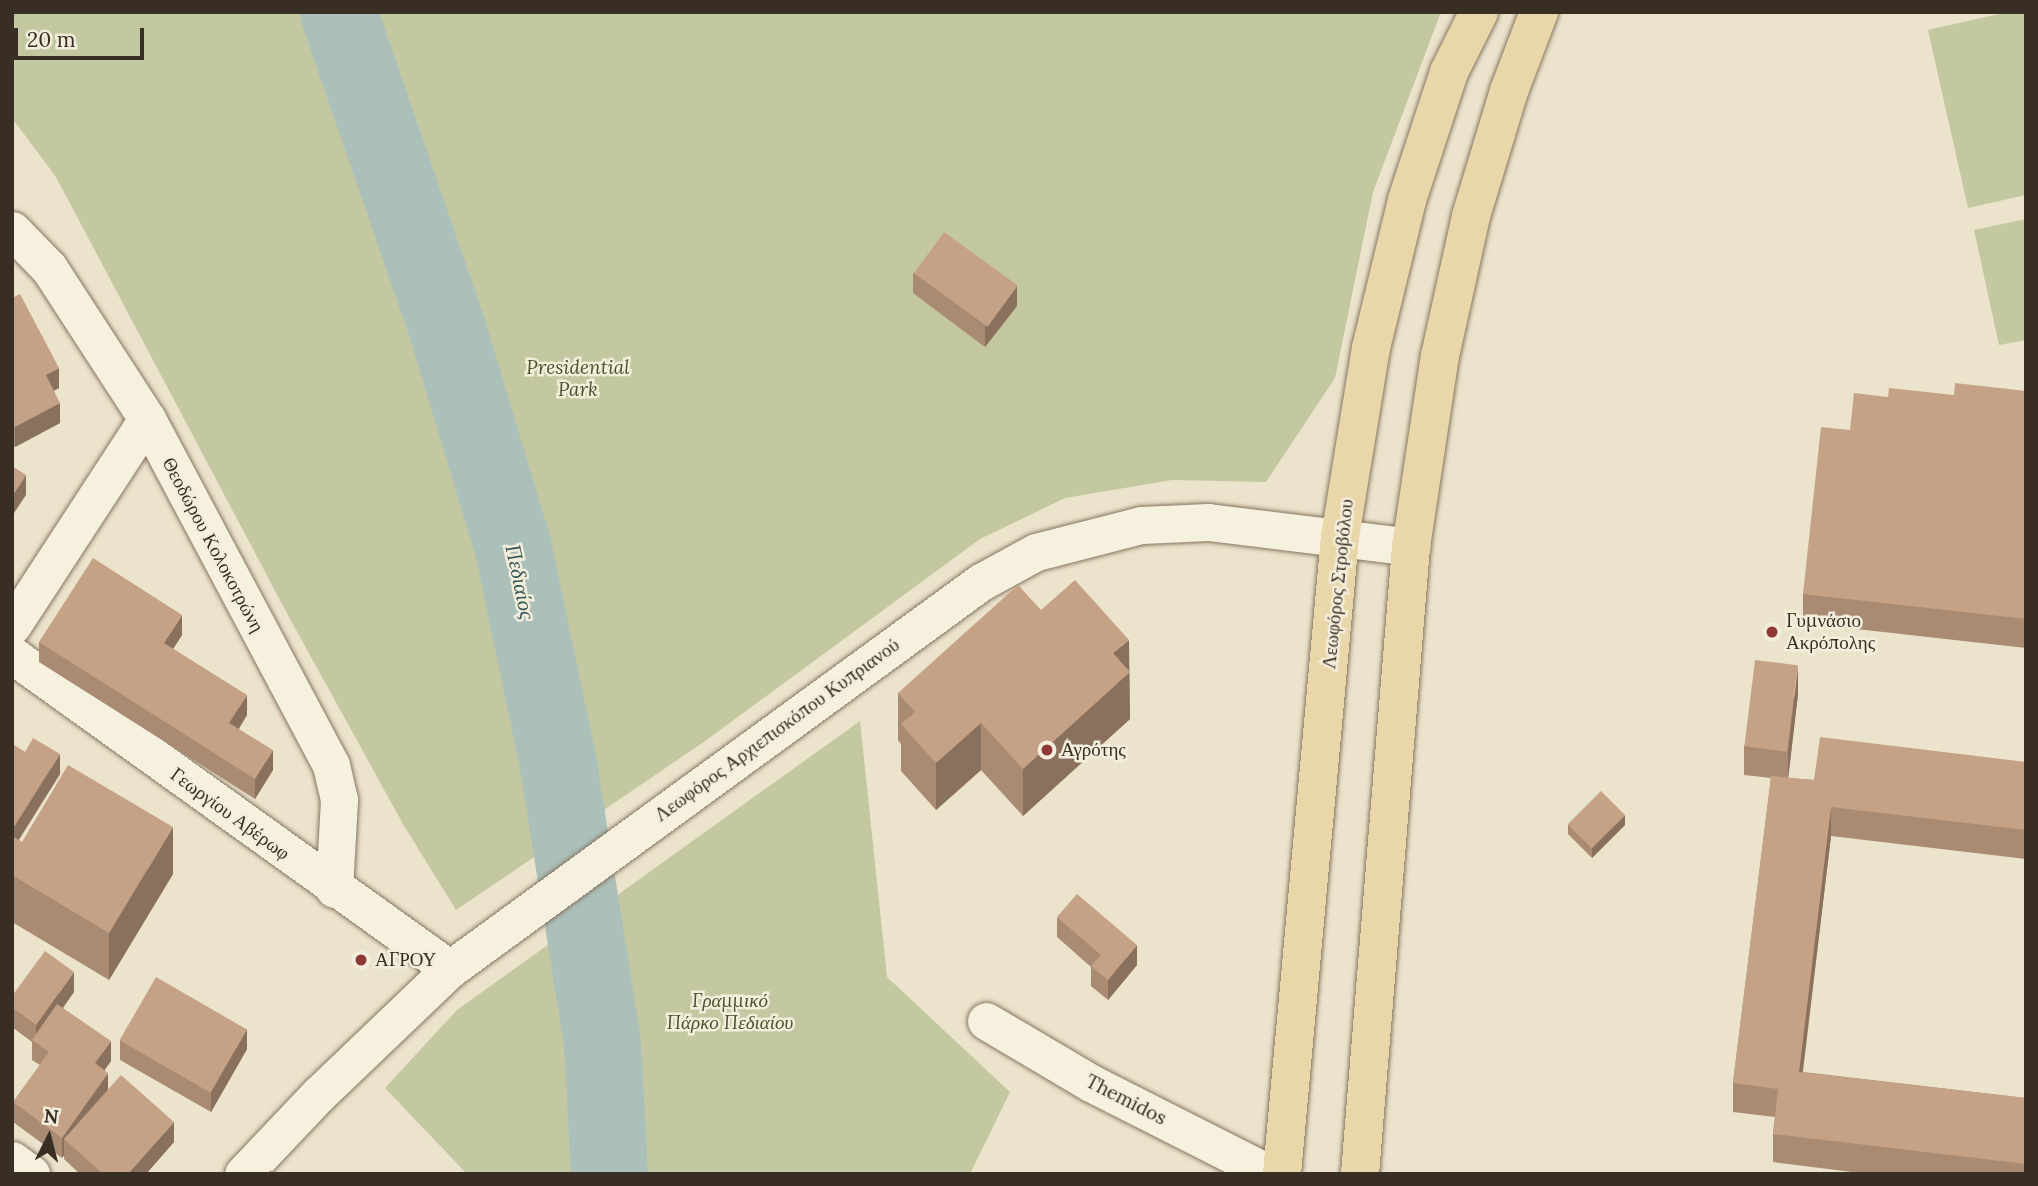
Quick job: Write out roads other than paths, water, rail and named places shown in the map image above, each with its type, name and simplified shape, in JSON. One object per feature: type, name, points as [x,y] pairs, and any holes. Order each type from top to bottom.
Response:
[{"type":"main road","name":"Λεωφόρος Στροβόλου","points":[[1282,1174],[1340,537],[1371,348],[1408,200],[1449,72],[1479,12]]},
{"type":"main road","points":[[1360,1174],[1411,547],[1440,356],[1471,216],[1509,91],[1539,12]]},
{"type":"street","name":"Θεοδώρου Κολοκοτρώνη","points":[[12,230],[49,268],[147,419],[331,765],[339,800],[334,889]]},
{"type":"street","points":[[12,626],[147,419]]},
{"type":"street","name":"Λεωφόρος Αρχιεπισκόπου Κυπριανού","points":[[243,1174],[319,1094],[450,969],[981,582],[1035,552],[1089,536],[1141,525],[1208,522],[1411,547]]},
{"type":"street","name":"Γεωργίου Αβέρωφ","points":[[12,655],[334,889],[450,969]]},
{"type":"street","name":"Themidos","points":[[986,1021],[1091,1083],[1270,1174]]},
{"type":"street","points":[[12,1160],[31,1174]]},
{"type":"waterway","name":"Πεδιαίος","points":[[338,12],[447,329],[512,544],[558,765],[602,1044],[609,1174]]},
{"type":"place","name":"Γυμνάσιο Ακρόπολης","points":[[1772,632]]},
{"type":"place","name":"Αγρότης","points":[[1047,750]]},
{"type":"place","name":"ΑΓΡΟΥ","points":[[361,960]]},
{"type":"park label","name":"Presidential Park","points":[[578,379]]},
{"type":"park label","name":"Γραμμικό Πάρκο Πεδιαίου","points":[[730,1012]]}]
